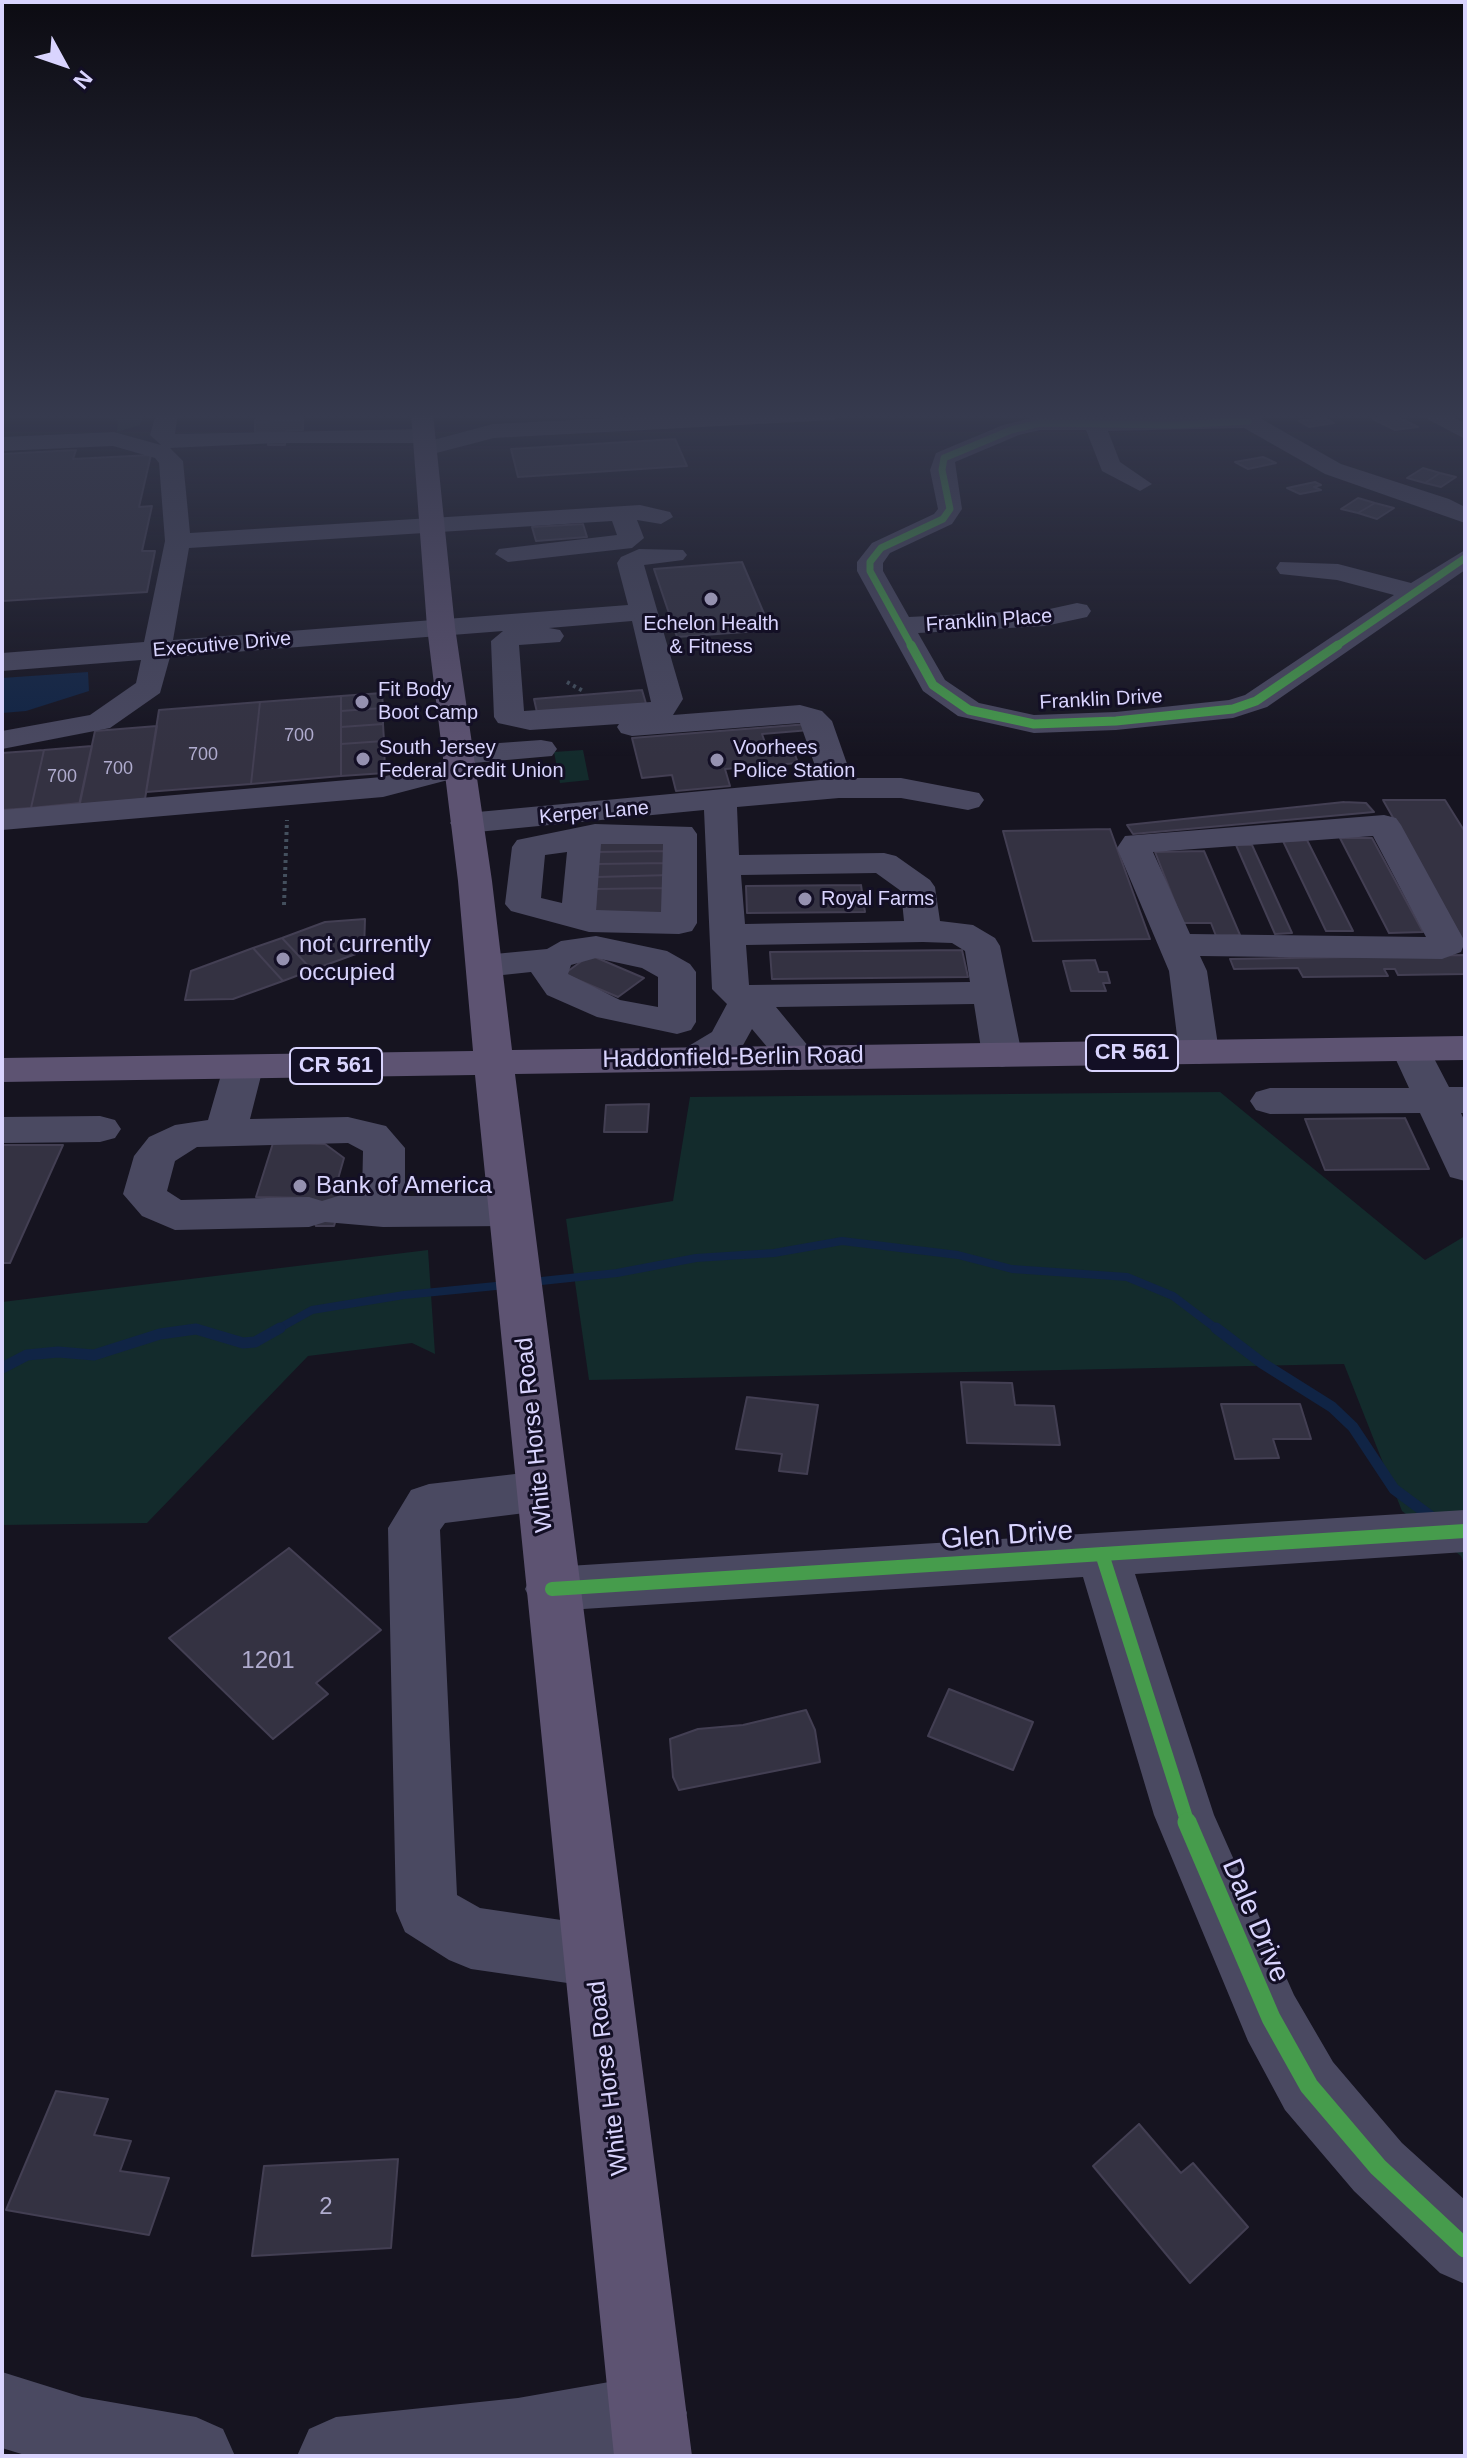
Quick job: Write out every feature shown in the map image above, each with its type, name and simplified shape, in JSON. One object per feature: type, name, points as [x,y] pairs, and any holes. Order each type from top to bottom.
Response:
[{"type":"main road","name":"White Horse Road","points":[[432,528],[441,627],[475,881],[509,1211],[651,2434]]},
{"type":"main road","name":"Haddonfield-Berlin Road","points":[[2,1070],[495,1062],[683,1047],[798,1058],[1465,1048]]},
{"type":"street","points":[[2,740],[99,722],[150,687],[160,650],[178,541],[177,528]]},
{"type":"street","points":[[178,541],[389,528]]},
{"type":"street","points":[[505,528],[509,564],[623,543],[631,538],[627,528]]},
{"type":"street","name":"Franklin Drive","points":[[924,528],[881,548],[870,562],[870,571],[933,685],[969,710],[1007,721],[1077,724],[1206,714],[1256,701],[1465,558]]},
{"type":"street","points":[[646,621],[594,633],[515,636],[505,641],[509,717],[523,722],[656,712],[666,706],[668,699],[630,563],[639,557],[674,555]]},
{"type":"street","points":[[1289,568],[1338,572],[1415,592]]},
{"type":"street","name":"Franklin Place","points":[[901,626],[1045,618],[1077,611]]},
{"type":"street","name":"Executive Drive","points":[[2,662],[441,627],[646,621]]},
{"type":"street","points":[[152,681],[182,679]]},
{"type":"street","points":[[594,744],[611,732],[625,728],[800,714],[817,721],[839,788]]},
{"type":"street","points":[[2,820],[383,787],[462,786],[541,749]]},
{"type":"street","name":"Kerper Lane","points":[[462,786],[720,802],[839,788],[901,788],[968,800]]},
{"type":"street","points":[[720,802],[731,989],[741,996],[990,993]]},
{"type":"street","points":[[1177,945],[1442,948],[1448,944],[1388,828],[1377,824],[1137,843],[1134,848],[1188,971],[1199,1052]]},
{"type":"street","points":[[595,834],[680,834],[679,923],[589,921],[523,904],[529,847],[585,839],[595,834]]},
{"type":"street","points":[[578,916],[585,839]]},
{"type":"street","points":[[722,851],[884,863],[918,887],[923,931]]},
{"type":"street","points":[[475,881],[525,878]]},
{"type":"street","points":[[727,935],[960,933],[982,946],[1002,1055]]},
{"type":"street","points":[[484,966],[555,959],[574,949],[596,947],[654,959],[677,972],[683,1047]]},
{"type":"street","points":[[555,959],[549,975],[560,987],[683,1047],[728,1039],[750,996]]},
{"type":"street","points":[[750,996],[773,1032],[798,1058]]},
{"type":"street","points":[[1411,1049],[1450,1100],[1465,1167]]},
{"type":"street","points":[[226,1131],[243,1068]]},
{"type":"street","points":[[1270,1101],[1450,1100]]},
{"type":"street","points":[[2,1130],[100,1129]]},
{"type":"street","points":[[383,1212],[384,1148],[371,1135],[348,1130],[190,1134],[164,1147],[155,1156],[145,1194],[157,1206],[175,1215],[509,1211]]},
{"type":"street","points":[[541,1491],[429,1504],[414,1528],[427,1911],[471,1938],[595,1956]]},
{"type":"street","name":"Glen Drive","points":[[552,1589],[1465,1531]]},
{"type":"street","name":"Dale Drive","points":[[1102,1554],[1184,1815],[1271,2018],[1309,2086],[1378,2167],[1465,2248]]},
{"type":"street","points":[[2,2410],[82,2435],[196,2456]]},
{"type":"street","points":[[336,2456],[518,2436],[651,2434]]},
{"type":"path","points":[[567,682],[584,692]]},
{"type":"path","points":[[284,905],[287,818]]},
{"type":"green space","points":[[583,750],[589,780],[560,783],[554,752]]},
{"type":"green space","points":[[1220,1092],[1425,1260],[1465,1236],[1465,1567],[1461,1556],[1402,1511],[1344,1364],[589,1380],[566,1219],[673,1201],[690,1097]]},
{"type":"green space","points":[[428,1250],[435,1354],[412,1343],[308,1356],[147,1523],[2,1525],[2,1302]]},
{"type":"water","points":[[88,672],[89,691],[26,711],[2,713],[2,678]]},
{"type":"building","points":[[2,528],[147,528],[142,551],[155,551],[147,592],[2,601]]},
{"type":"building","points":[[532,528],[584,528],[587,537],[536,541]]},
{"type":"building","name":"Echelon Health & Fitness","points":[[742,562],[771,630],[677,637],[654,569]]},
{"type":"building","points":[[642,690],[647,707],[538,717],[534,699]]},
{"type":"building","name":"Fit Body Boot Camp","points":[[382,693],[383,708],[341,711],[341,696]]},
{"type":"building","points":[[341,696],[341,776],[251,784],[260,702]]},
{"type":"building","points":[[260,702],[251,784],[146,792],[159,710]]},
{"type":"building","points":[[383,708],[383,724],[341,727],[341,711]]},
{"type":"building","points":[[383,724],[384,741],[341,744],[341,727]]},
{"type":"building","name":"Voorhees Police Station","points":[[808,724],[810,730],[762,734],[768,751],[793,749],[798,763],[725,769],[730,786],[676,791],[672,775],[642,778],[632,738]]},
{"type":"building","points":[[157,726],[145,799],[79,805],[95,731]]},
{"type":"building","name":"South Jersey Federal Credit Union","points":[[384,741],[385,773],[341,776],[341,744]]},
{"type":"building","points":[[92,746],[80,803],[31,808],[44,750]]},
{"type":"building","points":[[44,750],[31,808],[2,810],[2,753]]},
{"type":"building","points":[[1383,800],[1445,800],[1465,832],[1465,944]]},
{"type":"building","points":[[1344,802],[1366,803],[1374,812],[1133,834],[1127,825]]},
{"type":"building","points":[[1110,829],[1150,939],[1033,941],[1003,831]]},
{"type":"building","points":[[1340,838],[1372,838],[1423,932],[1389,933]]},
{"type":"building","points":[[670,839],[670,851],[598,852],[598,840]]},
{"type":"building","points":[[1307,840],[1353,931],[1326,931],[1283,841]]},
{"type":"building","points":[[1236,845],[1252,845],[1292,933],[1275,934]]},
{"type":"building","points":[[670,851],[670,863],[597,864],[598,852]]},
{"type":"building","points":[[1204,851],[1240,935],[1216,936],[1211,923],[1183,923],[1155,852]]},
{"type":"building","points":[[670,863],[671,875],[597,877],[597,864]]},
{"type":"building","points":[[671,875],[671,888],[596,889],[597,877]]},
{"type":"building","name":"Royal Farms","points":[[861,885],[865,912],[747,913],[746,886]]},
{"type":"building","points":[[671,888],[671,914],[595,915],[596,889]]},
{"type":"building","points":[[365,919],[364,951],[312,970],[282,938],[325,922]]},
{"type":"building","name":"not currently occupied","points":[[282,938],[312,970],[283,981],[253,948]]},
{"type":"building","points":[[253,948],[283,981],[233,999],[185,1000],[191,971]]},
{"type":"building","name":"Royal Farms","points":[[962,950],[968,977],[772,979],[770,952]]},
{"type":"building","points":[[590,955],[644,978],[618,997],[564,974]]},
{"type":"building","points":[[1465,955],[1465,974],[1398,975],[1395,969],[1384,969],[1388,976],[1303,977],[1298,968],[1234,969],[1230,959]]},
{"type":"building","points":[[1095,960],[1099,972],[1107,972],[1110,983],[1103,983],[1106,991],[1071,991],[1063,961]]},
{"type":"building","points":[[649,1104],[647,1132],[604,1132],[606,1105]]},
{"type":"building","points":[[1405,1118],[1429,1169],[1325,1170],[1305,1119]]},
{"type":"building","name":"Bank of America","points":[[273,1143],[325,1144],[344,1158],[338,1179],[342,1179],[339,1192],[344,1192],[334,1226],[316,1226],[307,1206],[309,1198],[256,1197]]},
{"type":"building","points":[[2,1145],[63,1145],[10,1263],[2,1263]]},
{"type":"building","points":[[961,1382],[1012,1383],[1015,1405],[1054,1406],[1060,1445],[967,1443]]},
{"type":"building","points":[[747,1397],[818,1405],[807,1474],[779,1471],[782,1454],[736,1449]]},
{"type":"building","points":[[1221,1404],[1300,1404],[1311,1439],[1273,1439],[1279,1458],[1235,1459]]},
{"type":"building","points":[[289,1548],[381,1630],[316,1683],[328,1694],[273,1739],[169,1638]]},
{"type":"building","points":[[949,1689],[1033,1722],[1013,1770],[928,1736]]},
{"type":"building","points":[[806,1710],[815,1730],[820,1762],[679,1790],[673,1777],[670,1739],[698,1729],[743,1725]]},
{"type":"building","points":[[56,2091],[108,2099],[94,2135],[131,2141],[120,2171],[169,2178],[149,2235],[6,2210]]},
{"type":"building","points":[[1139,2124],[1181,2173],[1193,2163],[1248,2227],[1190,2283],[1093,2166]]},
{"type":"building","points":[[398,2159],[391,2248],[252,2256],[264,2166]]},
{"type":"waterway","points":[[532,1282],[617,1273],[696,1258],[774,1253],[842,1241],[958,1255],[1012,1269],[1127,1277],[1173,1296],[1218,1330]]},
{"type":"waterway","points":[[276,1330],[312,1310],[404,1295],[506,1285]]},
{"type":"waterway","points":[[199,1330],[243,1343],[255,1342],[280,1328]]},
{"type":"waterway","points":[[1216,1328],[1262,1363],[1332,1407],[1353,1427],[1394,1489],[1433,1518]]},
{"type":"waterway","points":[[2,1368],[27,1355],[58,1352],[94,1355],[160,1334],[189,1330]]},
{"type":"waterway","points":[[189,1330],[199,1330]]},
{"type":"waterway","points":[[189,1330],[199,1330]]},
{"type":"cycle path","points":[[924,528],[881,548],[870,562],[870,571],[933,685],[969,710],[1034,724],[1116,721],[1233,709],[1256,701],[1465,558]]},
{"type":"cycle path","points":[[552,1589],[1465,1531]]},
{"type":"cycle path","points":[[1102,1554],[1184,1815],[1271,2018],[1309,2086],[1378,2167],[1465,2248]]},
{"type":"place","name":"Echelon Health & Fitness","points":[[711,599]]},
{"type":"place","name":"Fit Body Boot Camp","points":[[362,702]]},
{"type":"place","name":"South Jersey Federal Credit Union","points":[[363,759]]},
{"type":"place","name":"Voorhees Police Station","points":[[717,760]]},
{"type":"place","name":"Royal Farms","points":[[805,899]]},
{"type":"place","name":"not currently occupied","points":[[283,959]]},
{"type":"place","name":"Bank of America","points":[[300,1186]]}]
